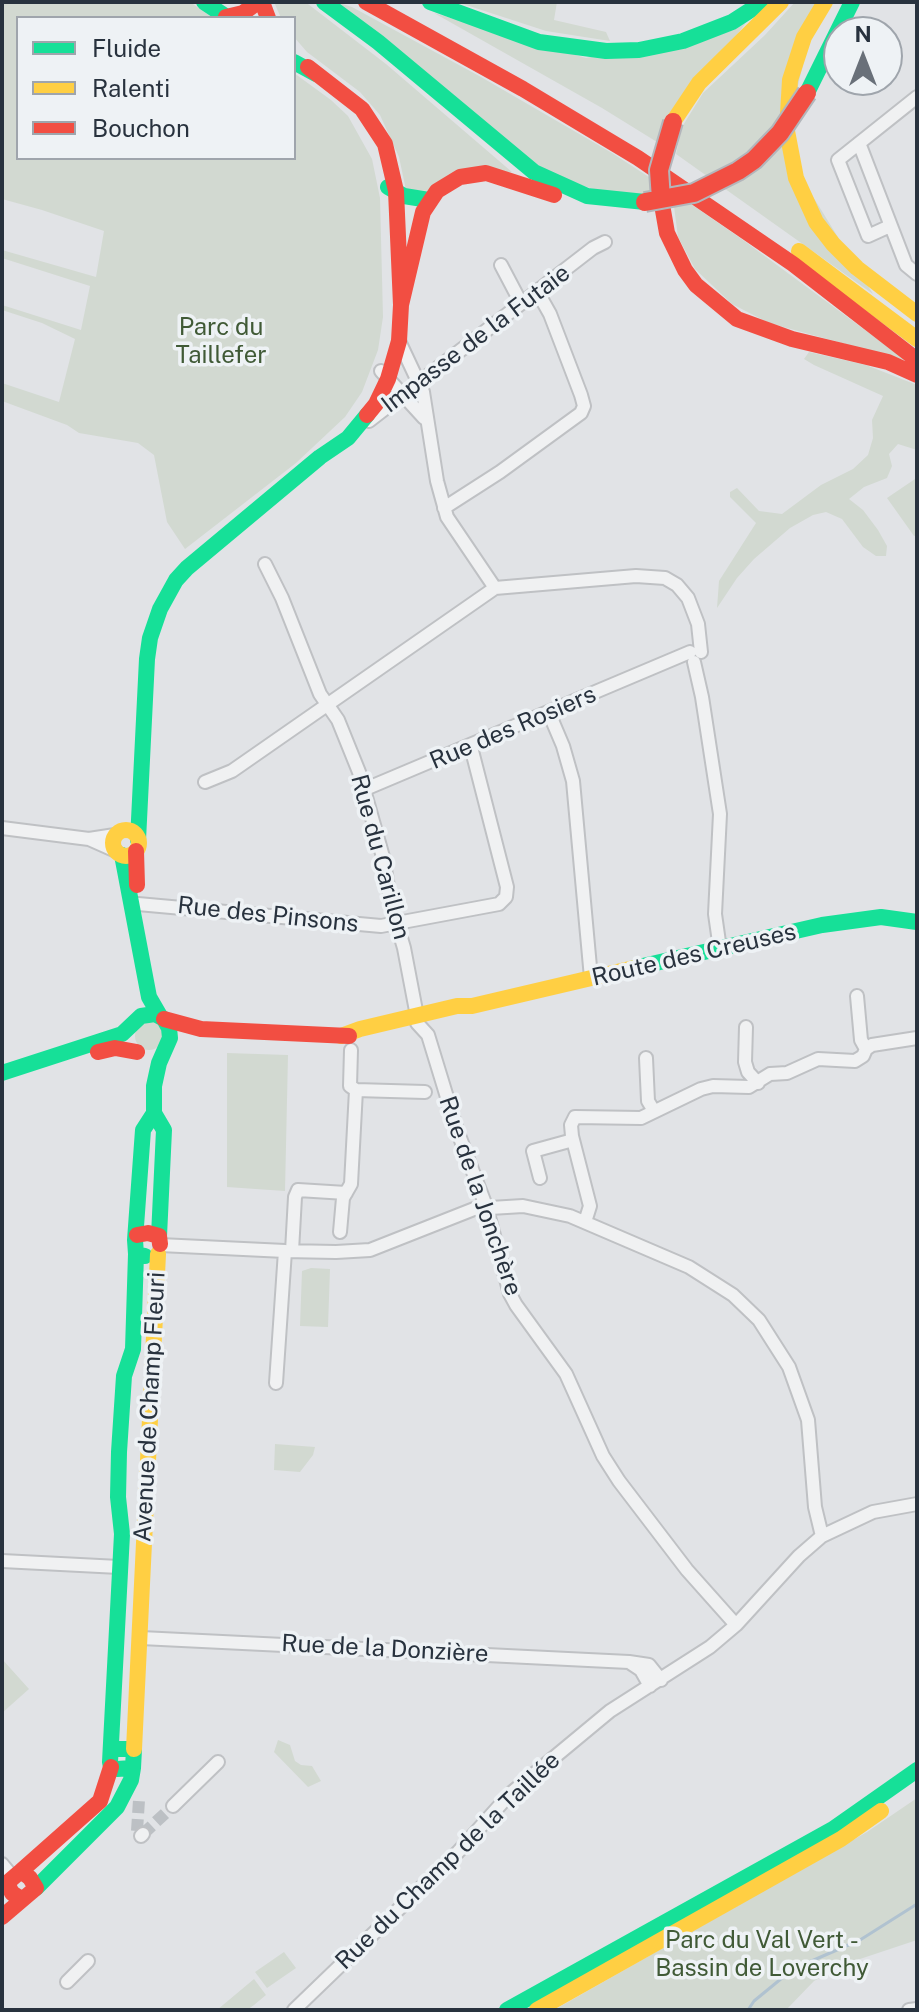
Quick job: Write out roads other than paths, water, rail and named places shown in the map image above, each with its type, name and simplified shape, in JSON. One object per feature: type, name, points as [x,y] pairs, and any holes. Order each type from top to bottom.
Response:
[{"type":"main road","points":[[204,2],[224,16]]},
{"type":"main road","points":[[233,16],[260,2]]},
{"type":"main road","points":[[324,2],[378,42],[534,172],[587,196],[653,201]]},
{"type":"main road","points":[[366,2],[523,89],[638,158],[781,256],[917,360]]},
{"type":"main road","points":[[394,2],[531,77],[669,160],[815,262],[917,339]]},
{"type":"main road","points":[[430,2],[469,19],[539,42],[614,51],[654,48],[700,36],[732,22],[763,2]]},
{"type":"main road","points":[[781,2],[699,83],[673,122],[662,153],[653,201],[685,270],[696,285],[737,319],[792,339],[877,358],[917,375]]},
{"type":"main road","points":[[825,2],[804,37],[790,80],[787,118],[789,153],[804,200],[833,244],[917,316]]},
{"type":"main road","points":[[401,305],[418,227],[429,200],[437,191],[460,177],[486,173],[574,201],[602,204],[675,198],[702,190],[746,166],[780,133],[813,81],[852,2]]},
{"type":"main road","points":[[296,56],[316,74]]},
{"type":"main road","points":[[3,1076],[105,1050],[127,1048],[156,1055],[168,1043],[169,1028],[149,997],[124,844],[141,814],[138,799],[147,659],[160,609],[176,580],[187,568],[320,457],[348,438],[376,404],[399,341],[401,305],[392,189],[382,162],[372,136],[333,86],[296,63]]},
{"type":"main road","points":[[392,189],[416,199],[429,200]]},
{"type":"main road","points":[[320,457],[386,373],[391,327],[392,189]]},
{"type":"main road","points":[[124,844],[138,904],[139,940]]},
{"type":"main road","name":"Route des Creuses","points":[[162,1018],[201,1029],[346,1043],[360,1029],[424,1023],[457,1006],[472,1006],[851,920],[881,917],[917,922]]},
{"type":"main road","points":[[140,1053],[129,1040],[145,976]]},
{"type":"main road","points":[[3,1076],[122,1034],[133,1022],[150,1014],[162,1018]]},
{"type":"main road","name":"Route des Creuses","points":[[168,1043],[201,1029]]},
{"type":"main road","name":"Avenue de Champ Fleuri","points":[[2,1917],[117,1807],[128,1788],[134,1759],[164,1130],[154,1113],[154,1086],[168,1043]]},
{"type":"main road","name":"Avenue de Champ Fleuri","points":[[140,1053],[154,1086]]},
{"type":"main road","name":"Avenue de Champ Fleuri","points":[[28,1894],[12,1893],[9,1876],[100,1801],[112,1758],[122,1518],[118,1497],[119,1452],[124,1376],[133,1349],[143,1130],[154,1113]]},
{"type":"main road","name":"Avenue de Champ Fleuri","points":[[136,1244],[147,1256],[159,1245]]},
{"type":"main road","name":"Avenue de Champ Fleuri","points":[[120,1568],[131,1580],[143,1568]]},
{"type":"main road","points":[[112,1758],[122,1770],[134,1759]]},
{"type":"main road","points":[[507,2010],[833,1829],[917,1770]]},
{"type":"main road","points":[[537,2010],[841,1839],[917,1785]]},
{"type":"street","points":[[890,226],[868,236],[838,160],[917,97]]},
{"type":"street","points":[[859,143],[906,265],[917,274]]},
{"type":"street","name":"Impasse de la Futaie","points":[[348,438],[593,248],[605,242]]},
{"type":"street","points":[[501,265],[521,303]]},
{"type":"street","points":[[444,508],[581,413],[583,401],[576,381],[550,314],[537,291]]},
{"type":"street","points":[[399,341],[420,381],[444,508],[451,524],[495,588]]},
{"type":"street","points":[[412,367],[386,373],[427,420]]},
{"type":"street","name":"Rue du Carillon","points":[[265,564],[282,598],[320,694],[338,720],[363,790],[424,1023]]},
{"type":"street","points":[[205,782],[232,771],[495,588],[657,576],[677,585],[688,598],[693,611],[695,656],[720,814],[715,914],[720,949]]},
{"type":"street","name":"Rue des Rosiers","points":[[363,790],[662,665],[695,656]]},
{"type":"street","points":[[549,713],[573,781],[591,978]]},
{"type":"street","name":"Rue des Pinsons","points":[[138,904],[363,926],[397,923],[499,904],[506,897],[507,887],[471,747]]},
{"type":"street","points":[[2,828],[124,844]]},
{"type":"street","points":[[857,996],[861,1040],[866,1049]]},
{"type":"street","name":"Rue de la Jonchère","points":[[424,1023],[516,1305],[566,1374],[603,1456],[619,1481],[687,1570],[736,1625]]},
{"type":"street","points":[[746,1027],[745,1062],[748,1072],[758,1083]]},
{"type":"street","points":[[585,1222],[590,1206],[573,1140],[571,1125],[575,1117],[641,1118],[701,1089],[713,1086],[749,1087],[770,1074],[787,1073],[818,1059],[855,1061],[872,1045],[917,1038]]},
{"type":"street","points":[[346,1043],[350,1086],[356,1090],[425,1092]]},
{"type":"street","points":[[646,1058],[648,1101],[654,1111]]},
{"type":"street","points":[[340,1232],[343,1198],[351,1184],[356,1090]]},
{"type":"street","points":[[540,1178],[533,1151],[573,1140]]},
{"type":"street","points":[[276,1383],[295,1197],[298,1190],[346,1193]]},
{"type":"street","points":[[159,1245],[288,1251],[370,1250],[486,1206],[505,1205],[544,1208],[585,1222],[699,1272],[733,1295],[765,1328],[795,1380],[808,1420],[815,1507],[822,1536]]},
{"type":"street","name":"Rue du Champ de la Taillée","points":[[294,2010],[458,1852],[510,1794],[581,1733],[710,1647],[736,1625],[799,1556],[822,1536],[873,1512],[917,1504]]},
{"type":"street","points":[[2,1561],[120,1568]]},
{"type":"street","name":"Rue de la Donzière","points":[[141,1638],[629,1662],[647,1664],[655,1683]]},
{"type":"street","points":[[173,1806],[218,1762]]},
{"type":"street","points":[[67,1982],[88,1961]]},
{"type":"street","points":[[909,2010],[917,2009]]},
{"type":"waterway","points":[[748,2010],[754,2001],[793,1969],[860,1940],[917,1904]]},
{"type":"tunnel","points":[[137,1831],[139,1800]]},
{"type":"tunnel","points":[[143,1834],[173,1806]]},
{"type":"park label","name":"Parc du Taillefer","points":[[221,342]]},
{"type":"park label","name":"Parc du Val Vert - Bassin de Loverchy","points":[[762,1955]]}]
